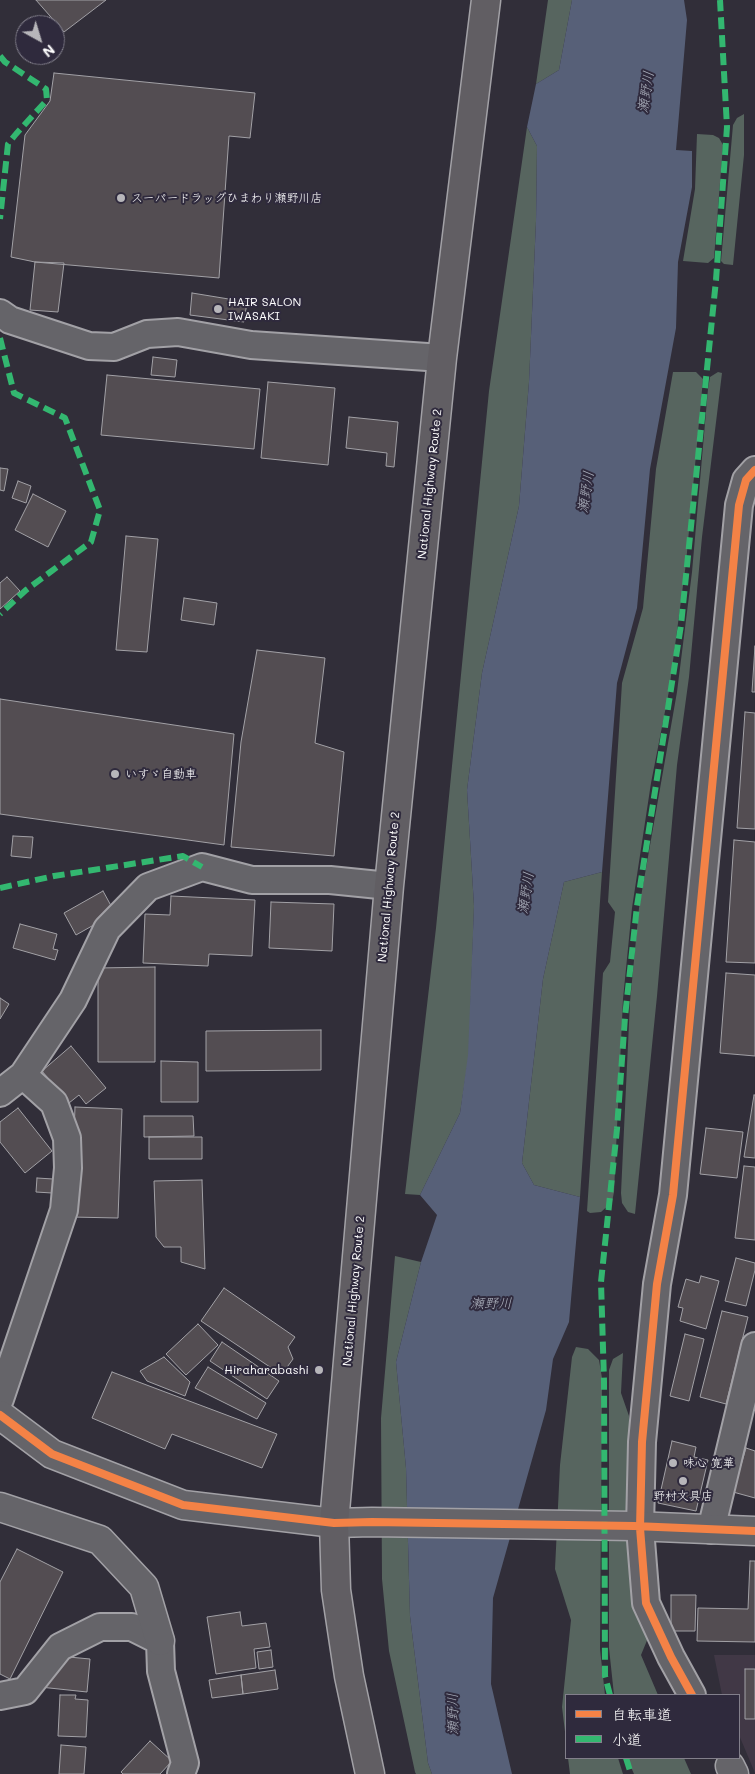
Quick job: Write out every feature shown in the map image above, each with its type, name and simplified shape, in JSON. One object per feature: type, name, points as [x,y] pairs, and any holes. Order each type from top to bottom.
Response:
[{"type":"highway","name":"National Highway Route 2","points":[[370,1774],[349,1676],[336,1590],[334,1523],[389,886],[442,358],[486,0]]},
{"type":"street","points":[[0,313],[10,320],[88,346],[114,347],[147,334],[178,332],[251,345],[442,358]]},
{"type":"street","points":[[691,1694],[671,1657],[646,1602],[637,1527],[642,1442],[657,1284],[673,1195],[739,505],[746,480],[755,470]]},
{"type":"street","points":[[0,1093],[23,1075],[73,1000],[107,929],[148,887],[202,867],[252,880],[330,880],[389,886]]},
{"type":"street","points":[[0,1398],[64,1210],[68,1168],[67,1138],[54,1103],[23,1075]]},
{"type":"street","points":[[711,1530],[755,1346]]},
{"type":"street","points":[[0,1415],[52,1454],[183,1505],[334,1523],[372,1522],[637,1527],[755,1531]]},
{"type":"street","points":[[0,1507],[100,1540],[144,1586],[160,1641],[161,1672],[185,1763],[181,1774]]},
{"type":"street","points":[[0,1696],[25,1691],[60,1647],[100,1627],[132,1627],[160,1641]]},
{"type":"shaded area","points":[[548,0],[572,0],[559,70],[536,84]]},
{"type":"shaded area","points":[[744,114],[744,155],[733,265],[724,264],[721,261],[733,125],[737,118]]},
{"type":"shaded area","points":[[527,127],[537,146],[536,221],[529,382],[519,506],[482,673],[467,790],[474,906],[469,1055],[460,1113],[420,1195],[405,1194],[436,928],[489,391]]},
{"type":"shaded area","points":[[697,134],[713,135],[719,138],[723,145],[714,258],[708,263],[683,261],[695,189]]},
{"type":"shaded area","points":[[673,372],[696,372],[703,379],[686,563],[669,691],[651,783],[632,908],[623,999],[614,1192],[612,1202],[601,1212],[590,1213],[587,1211],[603,973],[610,962],[615,912],[608,902],[622,683],[643,608],[656,469]]},
{"type":"shaded area","points":[[718,372],[722,373],[702,537],[689,677],[677,765],[657,996],[635,1214],[628,1212],[622,1203],[621,1193],[630,1002],[639,908],[677,692],[692,572],[708,389],[710,377]]},
{"type":"shaded area","points":[[602,872],[580,1197],[534,1185],[522,1163],[543,979],[564,882]]},
{"type":"shaded area","points":[[395,1256],[421,1262],[396,1362],[406,1468],[410,1616],[428,1763],[432,1774],[416,1774],[415,1772],[389,1651],[382,1579],[381,1418]]},
{"type":"shaded area","points":[[576,1347],[588,1349],[599,1360],[602,1378],[600,1649],[605,1694],[565,1694],[565,1732],[562,1707],[571,1620],[555,1569],[560,1465],[572,1357]]},
{"type":"shaded area","points":[[623,1353],[621,1393],[629,1416],[632,1571],[636,1608],[648,1638],[641,1655],[658,1694],[614,1694],[609,1648],[609,1370],[613,1359]]},
{"type":"shaded area","points":[[714,1655],[755,1655],[755,1773],[740,1737],[740,1694],[722,1694]]},
{"type":"shaded area","points":[[568,1759],[618,1759],[623,1774],[570,1774]]},
{"type":"shaded area","points":[[627,1759],[684,1759],[691,1774],[634,1774]]},
{"type":"water","name":"瀬野川","points":[[572,0],[684,0],[687,20],[676,150],[692,151],[692,187],[678,262],[676,328],[650,469],[637,608],[617,683],[602,872],[564,882],[543,979],[522,1163],[534,1185],[580,1197],[569,1322],[553,1359],[546,1410],[493,1598],[491,1684],[512,1774],[432,1774],[428,1763],[410,1616],[406,1468],[396,1362],[421,1262],[437,1215],[420,1195],[460,1113],[468,1055],[474,906],[467,790],[482,673],[519,506],[529,382],[536,221],[537,146],[527,127],[536,84],[559,70]]},
{"type":"building","points":[[36,0],[106,0],[65,31],[65,15],[49,15]]},
{"type":"building","name":"スーパードラッグひまわり瀬野川店","points":[[54,73],[255,93],[250,138],[229,136],[219,278],[35,262],[11,257],[25,135],[50,101]]},
{"type":"building","points":[[35,262],[64,263],[58,312],[30,310]]},
{"type":"building","name":"HAIR SALON IWASAKI","points":[[192,293],[247,302],[244,322],[190,315]]},
{"type":"building","points":[[153,357],[177,360],[175,377],[151,375]]},
{"type":"building","points":[[107,375],[260,389],[254,449],[101,435]]},
{"type":"building","points":[[268,382],[335,388],[328,465],[261,458]]},
{"type":"building","points":[[349,417],[398,422],[394,467],[386,466],[387,453],[346,448]]},
{"type":"building","points":[[0,468],[8,469],[4,491],[0,490]]},
{"type":"building","points":[[18,481],[31,486],[26,503],[12,498]]},
{"type":"building","points":[[33,494],[66,511],[48,547],[15,530]]},
{"type":"building","points":[[126,536],[158,539],[147,652],[116,650]]},
{"type":"building","points":[[7,577],[20,591],[0,609],[0,583]]},
{"type":"building","points":[[184,598],[217,603],[214,625],[181,620]]},
{"type":"building","points":[[755,646],[755,692],[752,692]]},
{"type":"building","points":[[257,650],[325,658],[315,743],[344,752],[334,856],[231,847],[241,742]]},
{"type":"building","name":"いすゞ自動車","points":[[0,699],[234,734],[224,845],[0,814]]},
{"type":"building","points":[[745,712],[755,713],[755,829],[737,828]]},
{"type":"building","points":[[13,836],[33,837],[31,858],[11,856]]},
{"type":"building","points":[[734,840],[755,842],[755,963],[726,962]]},
{"type":"building","points":[[103,891],[115,913],[76,935],[64,913]]},
{"type":"building","points":[[171,896],[255,900],[252,956],[209,954],[208,966],[143,963],[145,914],[170,915]]},
{"type":"building","points":[[271,902],[334,904],[332,951],[269,948]]},
{"type":"building","points":[[20,924],[57,934],[53,949],[58,950],[55,960],[13,948]]},
{"type":"building","points":[[155,967],[155,1062],[98,1062],[98,968]]},
{"type":"building","points":[[726,973],[755,975],[755,1056],[720,1053]]},
{"type":"building","points":[[0,998],[9,1004],[0,1019]]},
{"type":"building","points":[[321,1030],[321,1070],[206,1071],[206,1031]]},
{"type":"building","points":[[71,1046],[106,1088],[86,1104],[79,1095],[69,1103],[42,1071]]},
{"type":"building","points":[[161,1061],[198,1062],[198,1102],[161,1102]]},
{"type":"building","points":[[755,1095],[755,1158],[744,1157]]},
{"type":"building","points":[[75,1107],[122,1109],[118,1218],[71,1217]]},
{"type":"building","points":[[18,1108],[52,1151],[25,1173],[0,1142],[0,1122]]},
{"type":"building","points":[[144,1116],[193,1116],[194,1136],[144,1137]]},
{"type":"building","points":[[706,1128],[743,1132],[737,1178],[700,1174]]},
{"type":"building","points":[[149,1137],[202,1137],[202,1159],[149,1159]]},
{"type":"building","points":[[744,1166],[755,1167],[755,1240],[735,1238]]},
{"type":"building","points":[[37,1178],[53,1179],[52,1193],[36,1192]]},
{"type":"building","points":[[202,1180],[205,1269],[181,1262],[181,1247],[164,1247],[156,1237],[154,1181]]},
{"type":"building","points":[[736,1258],[755,1263],[746,1306],[725,1301]]},
{"type":"building","points":[[701,1276],[719,1281],[706,1329],[680,1321],[683,1308],[678,1307],[686,1279],[699,1283]]},
{"type":"building","points":[[224,1288],[295,1337],[288,1347],[293,1359],[285,1370],[273,1369],[201,1321]]},
{"type":"building","points":[[722,1311],[748,1317],[726,1404],[700,1397]]},
{"type":"building","points":[[198,1324],[218,1345],[186,1375],[166,1354]]},
{"type":"building","points":[[685,1334],[704,1339],[689,1401],[670,1396]]},
{"type":"building","points":[[222,1342],[279,1381],[267,1399],[210,1361]]},
{"type":"building","points":[[164,1357],[190,1382],[185,1396],[147,1381],[140,1371]]},
{"type":"building","points":[[208,1367],[266,1403],[257,1419],[195,1388]]},
{"type":"building","points":[[112,1372],[277,1434],[262,1468],[172,1434],[165,1449],[92,1418]]},
{"type":"building","name":"野村文具店","points":[[672,1441],[696,1447],[694,1457],[708,1460],[696,1511],[658,1503]]},
{"type":"building","points":[[746,1448],[755,1451],[755,1498],[733,1492]]},
{"type":"building","points":[[17,1549],[63,1572],[10,1679],[0,1674],[0,1582]]},
{"type":"building","points":[[750,1561],[755,1561],[755,1642],[697,1641],[698,1608],[748,1609]]},
{"type":"building","points":[[671,1595],[696,1595],[695,1631],[671,1631]]},
{"type":"building","points":[[240,1612],[242,1626],[266,1623],[270,1647],[254,1649],[256,1668],[216,1674],[207,1617]]},
{"type":"building","points":[[271,1650],[273,1667],[259,1669],[257,1652]]},
{"type":"building","points":[[58,1656],[90,1659],[87,1692],[40,1687]]},
{"type":"building","points":[[745,1669],[755,1669],[755,1719],[745,1719]]},
{"type":"building","points":[[275,1670],[278,1689],[243,1694],[241,1675]]},
{"type":"building","points":[[241,1675],[243,1694],[212,1698],[209,1680]]},
{"type":"building","points":[[60,1695],[76,1695],[75,1699],[88,1700],[86,1737],[58,1736]]},
{"type":"building","points":[[150,1741],[172,1761],[160,1774],[123,1774],[121,1772]]},
{"type":"building","points":[[61,1745],[86,1747],[84,1774],[59,1774]]},
{"type":"marked path","points":[[610,1694],[605,1676],[604,1381],[601,1282],[637,906],[681,625],[716,280],[727,127],[720,0]]},
{"type":"marked path","points":[[0,56],[5,62],[46,89],[47,100],[8,144],[0,219]]},
{"type":"marked path","points":[[0,338],[14,393],[65,418],[100,510],[91,542],[26,590],[0,614]]},
{"type":"marked path","points":[[0,888],[54,876],[183,856],[202,867]]},
{"type":"marked path","points":[[626,1759],[631,1774]]},
{"type":"cycle path","points":[[691,1694],[671,1657],[646,1603],[640,1528],[642,1442],[657,1284],[673,1195],[739,505],[746,480],[755,470]]},
{"type":"cycle path","points":[[0,1415],[52,1454],[183,1505],[334,1523],[634,1526],[755,1531]]},
{"type":"place","name":"スーパードラッグひまわり瀬野川店","points":[[121,198]]},
{"type":"place","name":"HAIR SALON IWASAKI","points":[[218,309]]},
{"type":"place","name":"いすゞ自動車","points":[[115,774]]},
{"type":"place","name":"Hiraharabashi","points":[[319,1370]]},
{"type":"place","name":"味心 寛華","points":[[673,1463]]},
{"type":"place","name":"野村文具店","points":[[683,1481]]}]
